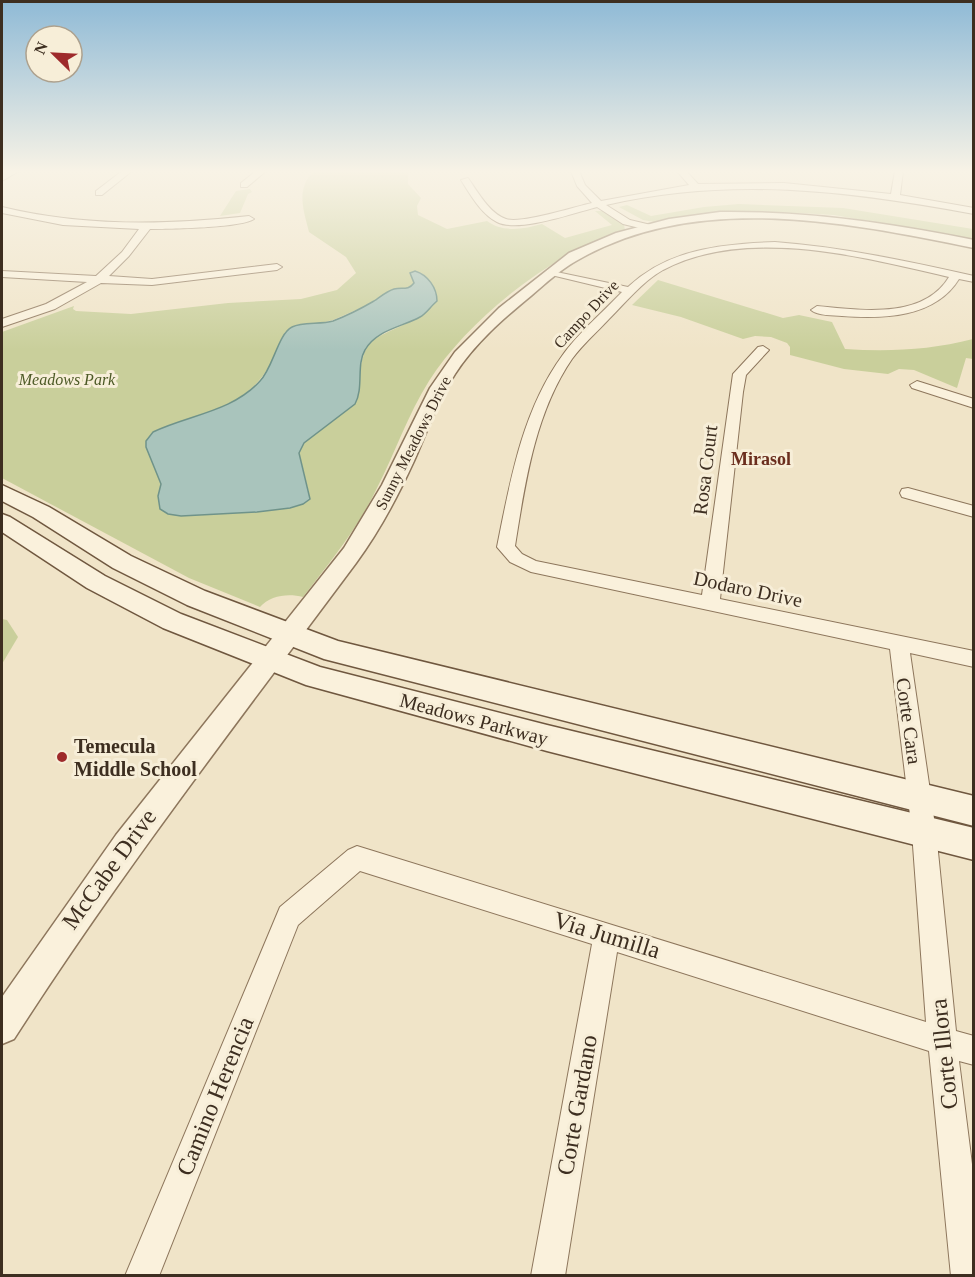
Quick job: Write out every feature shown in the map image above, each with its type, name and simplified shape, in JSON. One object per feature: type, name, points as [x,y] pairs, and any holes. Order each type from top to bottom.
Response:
[{"type":"main road","name":"Meadows Parkway","points":[[2,492],[41,512],[133,567],[196,598],[334,651],[974,811]]},
{"type":"main road","name":"Meadows Parkway","points":[[2,522],[96,582],[172,621],[316,677],[974,844]]},
{"type":"street","points":[[2,323],[65,299],[97,279],[123,258],[144,231]]},
{"type":"street","name":"Sunny Meadows Drive","points":[[269,658],[352,553],[382,506],[440,386],[452,366],[487,325],[571,257],[596,245],[638,231]]},
{"type":"street","name":"Sunny Meadows Drive","points":[[906,231],[974,244]]},
{"type":"street","name":"Campo Drive","points":[[516,558],[506,547],[516,486],[537,417],[562,364],[646,276],[681,259],[711,251],[770,246],[841,251],[974,279]]},
{"type":"street","points":[[2,274],[164,281],[277,267]]},
{"type":"street","points":[[551,273],[630,291]]},
{"type":"street","points":[[817,309],[866,313],[913,308],[946,290],[956,275]]},
{"type":"street","name":"Rosa Court","points":[[710,604],[736,392],[741,374],[763,350]]},
{"type":"street","points":[[917,385],[974,404]]},
{"type":"street","points":[[908,493],[974,512]]},
{"type":"street","name":"Dodaro Drive","points":[[516,558],[531,566],[974,659]]},
{"type":"street","name":"Corte Cara","points":[[899,643],[924,832]]},
{"type":"street","name":"McCabe Drive","points":[[2,1028],[52,948],[129,840],[269,658]]},
{"type":"street","name":"Corte Illora","points":[[924,832],[942,1040],[968,1275]]},
{"type":"street","name":"Via Jumilla","points":[[289,916],[357,858],[974,1051]]},
{"type":"street","name":"Camino Herencia","points":[[142,1275],[289,916]]},
{"type":"street","name":"Corte Gardano","points":[[548,1275],[607,935]]},
{"type":"green space","name":"Meadows Park","points":[[553,231],[565,238],[592,231],[623,231],[598,240],[543,270],[490,311],[446,357],[429,381],[415,407],[369,503],[352,531],[303,597],[280,596],[260,607],[189,578],[2,478],[2,332],[74,306],[73,309],[76,311],[131,314],[228,303],[301,299],[337,290],[356,273],[346,257],[309,232]],"holes":[[[415,271],[424,276],[435,291],[437,301],[421,316],[379,336],[372,342],[366,349],[362,360],[358,395],[304,443],[299,453],[309,493],[290,508],[181,516],[158,496],[161,485],[146,441],[153,432],[216,410],[243,395],[263,376],[285,332],[333,320],[372,303],[393,289],[407,289],[414,283],[410,273]]]},
{"type":"green space","points":[[921,231],[973,231],[973,240]]},
{"type":"green space","points":[[658,280],[783,318],[799,315],[832,322],[845,349],[909,349],[941,346],[973,339],[973,359],[966,358],[957,388],[914,370],[899,369],[888,374],[844,369],[790,355],[790,347],[787,343],[771,337],[755,336],[743,339],[681,317],[632,305]]},
{"type":"green space","points":[[2,619],[7,620],[18,637],[2,664]]},
{"type":"water","points":[[415,271],[431,283],[437,301],[422,316],[382,333],[370,343],[362,356],[358,398],[355,404],[304,443],[299,453],[310,499],[290,508],[257,512],[181,516],[168,514],[160,509],[158,496],[161,484],[146,447],[146,441],[153,432],[209,412],[236,400],[249,391],[265,375],[283,337],[292,327],[333,321],[391,290],[409,287],[414,283],[410,273]]},
{"type":"place","name":"Temecula Middle School","points":[[62,757]]},
{"type":"district","name":"Mirasol","points":[[761,459]]}]
